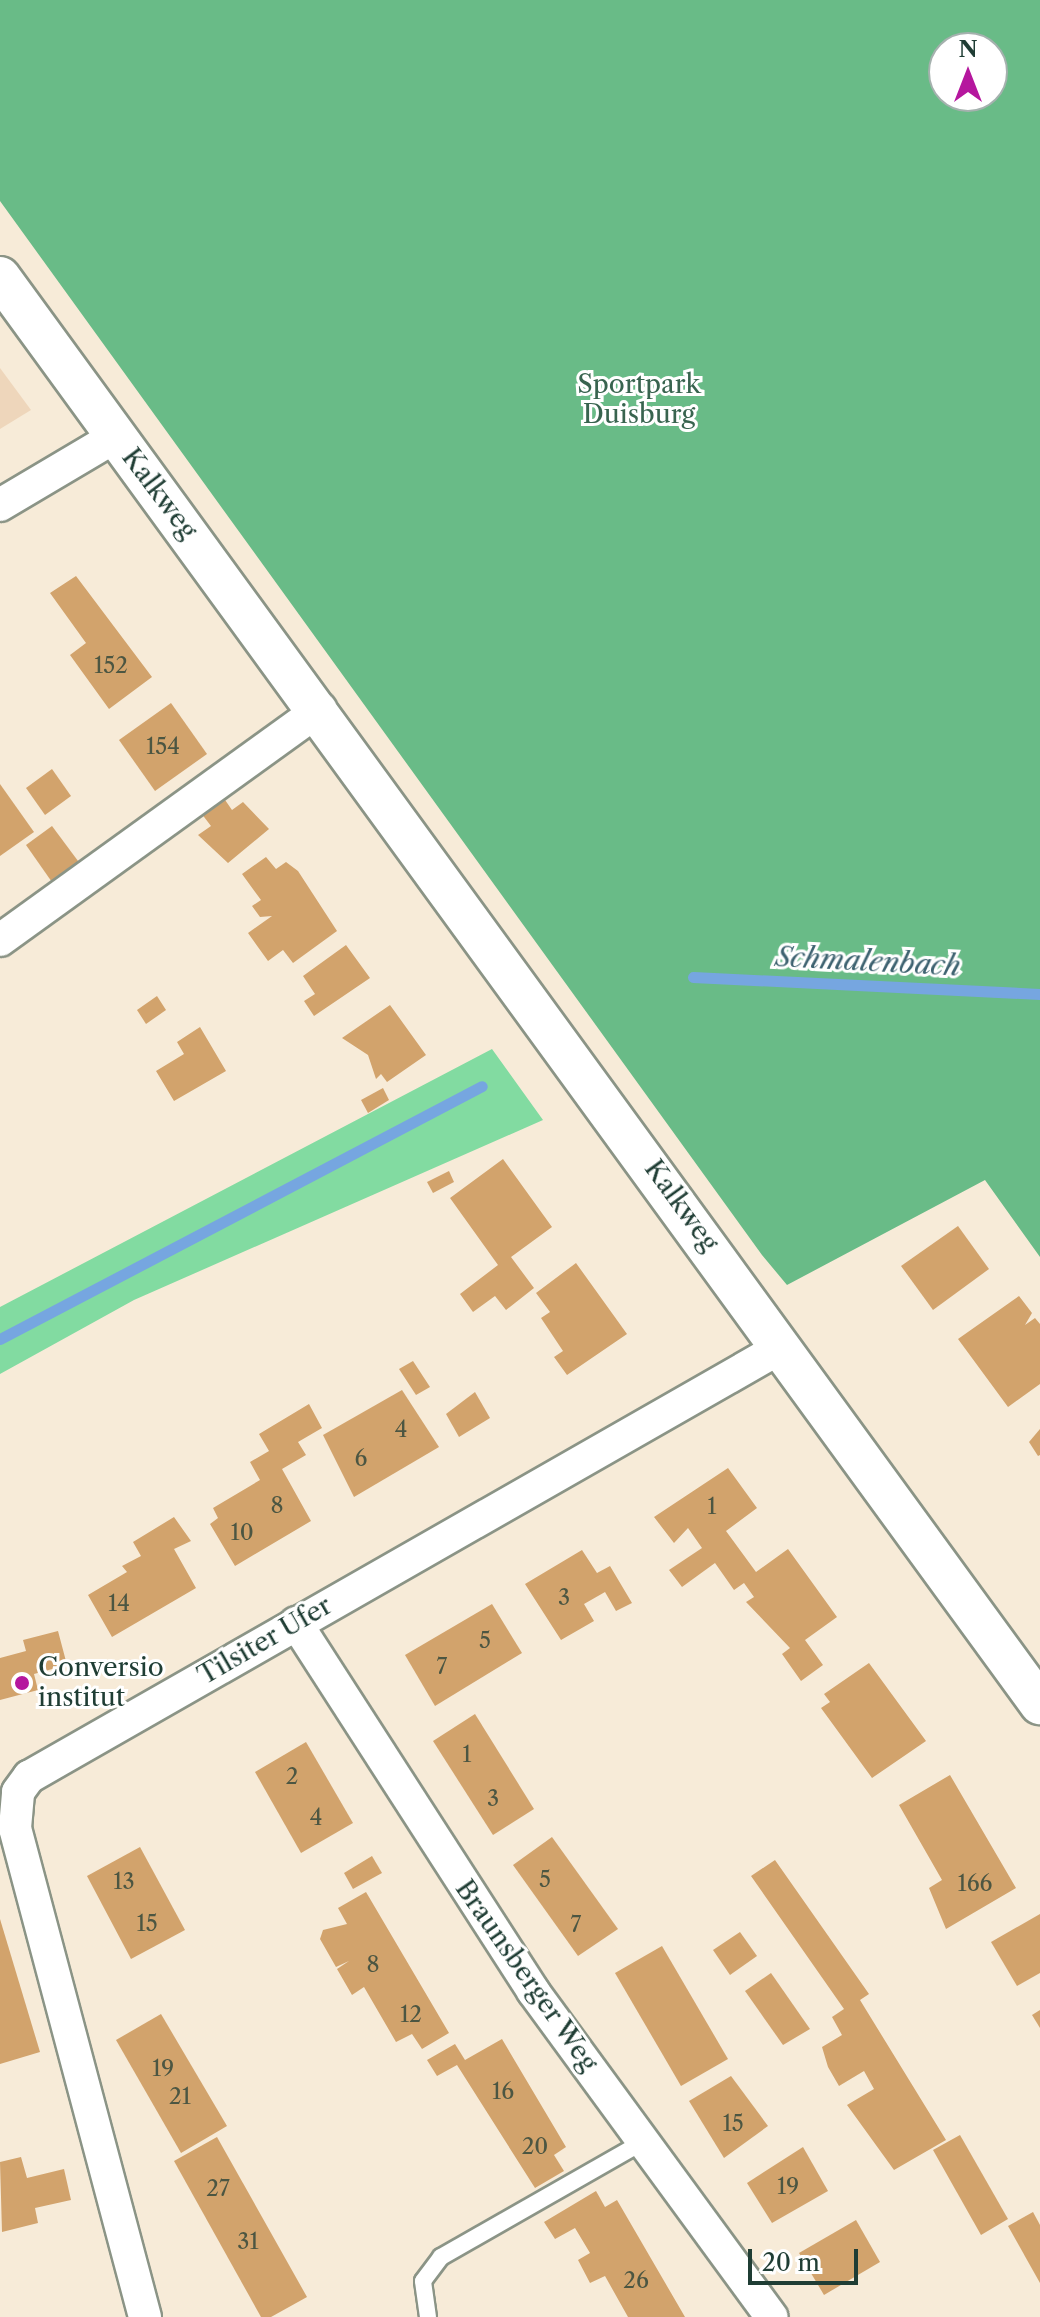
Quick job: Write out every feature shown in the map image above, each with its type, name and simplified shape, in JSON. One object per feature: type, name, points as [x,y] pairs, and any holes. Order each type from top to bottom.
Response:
[{"type":"street","name":"Kalkweg","points":[[0,277],[320,709],[1040,1704]]},
{"type":"street","points":[[0,505],[116,436]]},
{"type":"street","points":[[0,940],[320,709]]},
{"type":"street","name":"Tilsiter Ufer","points":[[145,2317],[15,1828],[18,1792],[29,1777],[780,1348]]},
{"type":"street","name":"Braunsberger Weg","points":[[296,1623],[439,1851],[772,2317]]},
{"type":"lane","points":[[428,2317],[423,2281],[441,2257],[644,2141]]},
{"type":"shaded area","points":[[0,368],[31,410],[0,429]]},
{"type":"green space","name":"Sportpark Duisburg","points":[[0,0],[1040,0],[1040,1257],[985,1180],[787,1285],[762,1255],[0,201]]},
{"type":"green space","points":[[492,1049],[543,1120],[134,1300],[0,1374],[0,1307]]},
{"type":"building","points":[[76,576],[152,677],[109,709],[70,655],[86,643],[50,593]]},
{"type":"building","points":[[171,703],[207,754],[155,791],[119,740]]},
{"type":"building","points":[[52,769],[71,796],[45,815],[26,788]]},
{"type":"building","points":[[0,784],[34,832],[0,856]]},
{"type":"building","points":[[223,797],[232,810],[243,802],[269,829],[228,863],[198,835],[211,826],[201,813]]},
{"type":"building","points":[[52,826],[81,865],[54,885],[26,845]]},
{"type":"building","points":[[266,857],[276,869],[286,862],[298,871],[337,931],[293,963],[283,950],[268,961],[248,933],[272,916],[260,917],[252,906],[261,900],[242,874]]},
{"type":"building","points":[[346,945],[370,978],[314,1016],[304,1001],[315,994],[303,976]]},
{"type":"building","points":[[157,996],[166,1010],[146,1024],[137,1010]]},
{"type":"building","points":[[390,1005],[426,1055],[387,1082],[381,1074],[376,1079],[368,1055],[342,1038]]},
{"type":"building","points":[[200,1027],[226,1071],[174,1101],[156,1071],[184,1054],[177,1042]]},
{"type":"building","points":[[383,1088],[389,1100],[368,1113],[361,1100]]},
{"type":"building","points":[[503,1159],[552,1227],[511,1257],[534,1288],[506,1310],[495,1296],[473,1312],[460,1294],[498,1265],[450,1198]]},
{"type":"building","points":[[449,1171],[454,1182],[433,1193],[427,1182]]},
{"type":"building","points":[[958,1226],[989,1269],[933,1310],[901,1266]]},
{"type":"building","points":[[576,1263],[627,1334],[567,1375],[554,1357],[563,1351],[541,1318],[550,1312],[536,1293]]},
{"type":"building","points":[[1019,1296],[1032,1313],[1025,1325],[1035,1318],[1040,1324],[1040,1384],[1008,1407],[958,1339]]},
{"type":"building","points":[[413,1361],[430,1387],[416,1395],[399,1369]]},
{"type":"building","points":[[402,1390],[439,1447],[354,1497],[323,1435]]},
{"type":"building","points":[[475,1392],[490,1418],[459,1437],[446,1414]]},
{"type":"building","points":[[309,1404],[322,1428],[298,1442],[306,1455],[282,1469],[311,1521],[235,1566],[210,1524],[218,1518],[213,1508],[260,1480],[250,1462],[269,1451],[259,1434]]},
{"type":"building","points":[[1040,1429],[1040,1455],[1038,1456],[1029,1442]]},
{"type":"building","points":[[728,1468],[757,1508],[726,1531],[756,1572],[788,1549],[837,1617],[805,1640],[823,1665],[801,1681],[782,1654],[790,1648],[746,1602],[754,1597],[744,1583],[734,1590],[715,1563],[682,1587],[669,1570],[702,1548],[688,1528],[674,1543],[654,1517]]},
{"type":"building","points":[[174,1517],[191,1541],[174,1549],[196,1588],[112,1637],[88,1595],[127,1572],[122,1566],[141,1556],[133,1542]]},
{"type":"building","points":[[582,1550],[597,1573],[610,1566],[632,1603],[616,1611],[605,1592],[584,1604],[594,1621],[561,1640],[525,1584]]},
{"type":"building","points":[[492,1604],[522,1653],[435,1706],[405,1655]]},
{"type":"building","points":[[58,1631],[67,1665],[34,1674],[38,1690],[0,1700],[0,1658],[26,1651],[23,1640]]},
{"type":"building","points":[[869,1663],[926,1741],[872,1778],[821,1708],[830,1702],[824,1694]]},
{"type":"building","points":[[475,1714],[534,1809],[493,1835],[433,1741]]},
{"type":"building","points":[[306,1742],[353,1823],[301,1853],[255,1772]]},
{"type":"building","points":[[950,1775],[1016,1888],[946,1929],[929,1888],[942,1880],[899,1805]]},
{"type":"building","points":[[552,1837],[618,1929],[578,1956],[513,1865]]},
{"type":"building","points":[[140,1847],[185,1930],[131,1959],[87,1876]]},
{"type":"building","points":[[372,1856],[382,1873],[353,1889],[344,1873]]},
{"type":"building","points":[[775,1860],[869,1994],[860,2000],[946,2140],[894,2170],[847,2105],[874,2089],[864,2071],[839,2086],[828,2067],[822,2047],[842,2035],[832,2017],[844,2009],[751,1876]]},
{"type":"building","points":[[366,1892],[449,2033],[422,2049],[412,2034],[396,2042],[364,1987],[352,1995],[337,1969],[349,1961],[336,1967],[320,1939],[323,1930],[347,1924],[338,1908]]},
{"type":"building","points":[[1040,1914],[1040,1973],[1017,1986],[991,1942]]},
{"type":"building","points":[[0,1919],[40,2052],[0,2064]]},
{"type":"building","points":[[740,1932],[757,1956],[730,1975],[713,1950]]},
{"type":"building","points":[[662,1946],[728,2059],[681,2086],[615,1973]]},
{"type":"building","points":[[771,1973],[810,2029],[783,2045],[745,1991]]},
{"type":"building","points":[[1040,2010],[1040,2028],[1032,2015]]},
{"type":"building","points":[[161,2014],[227,2126],[181,2153],[116,2040]]},
{"type":"building","points":[[502,2039],[566,2147],[554,2155],[564,2171],[535,2188],[457,2065],[437,2076],[427,2060],[455,2044],[465,2060]]},
{"type":"building","points":[[731,2076],[768,2126],[724,2158],[689,2101]]},
{"type":"building","points":[[960,2135],[1008,2219],[981,2235],[933,2150]]},
{"type":"building","points":[[217,2137],[307,2297],[271,2317],[261,2317],[174,2161]]},
{"type":"building","points":[[803,2147],[828,2191],[772,2223],[747,2183]]},
{"type":"building","points":[[21,2157],[27,2178],[64,2169],[71,2200],[35,2208],[38,2223],[2,2232],[0,2162]]},
{"type":"building","points":[[596,2191],[605,2207],[617,2200],[685,2317],[628,2317],[605,2276],[590,2283],[578,2260],[590,2253],[575,2228],[555,2239],[544,2222]]},
{"type":"building","points":[[1033,2212],[1040,2225],[1040,2283],[1008,2226]]},
{"type":"building","points":[[856,2220],[880,2262],[824,2295],[799,2253]]},
{"type":"waterway","name":"Schmalenbach","points":[[693,977],[1040,994]]},
{"type":"waterway","points":[[0,1339],[482,1086]]},
{"type":"place","name":"Conversio institut","points":[[22,1683]]}]
